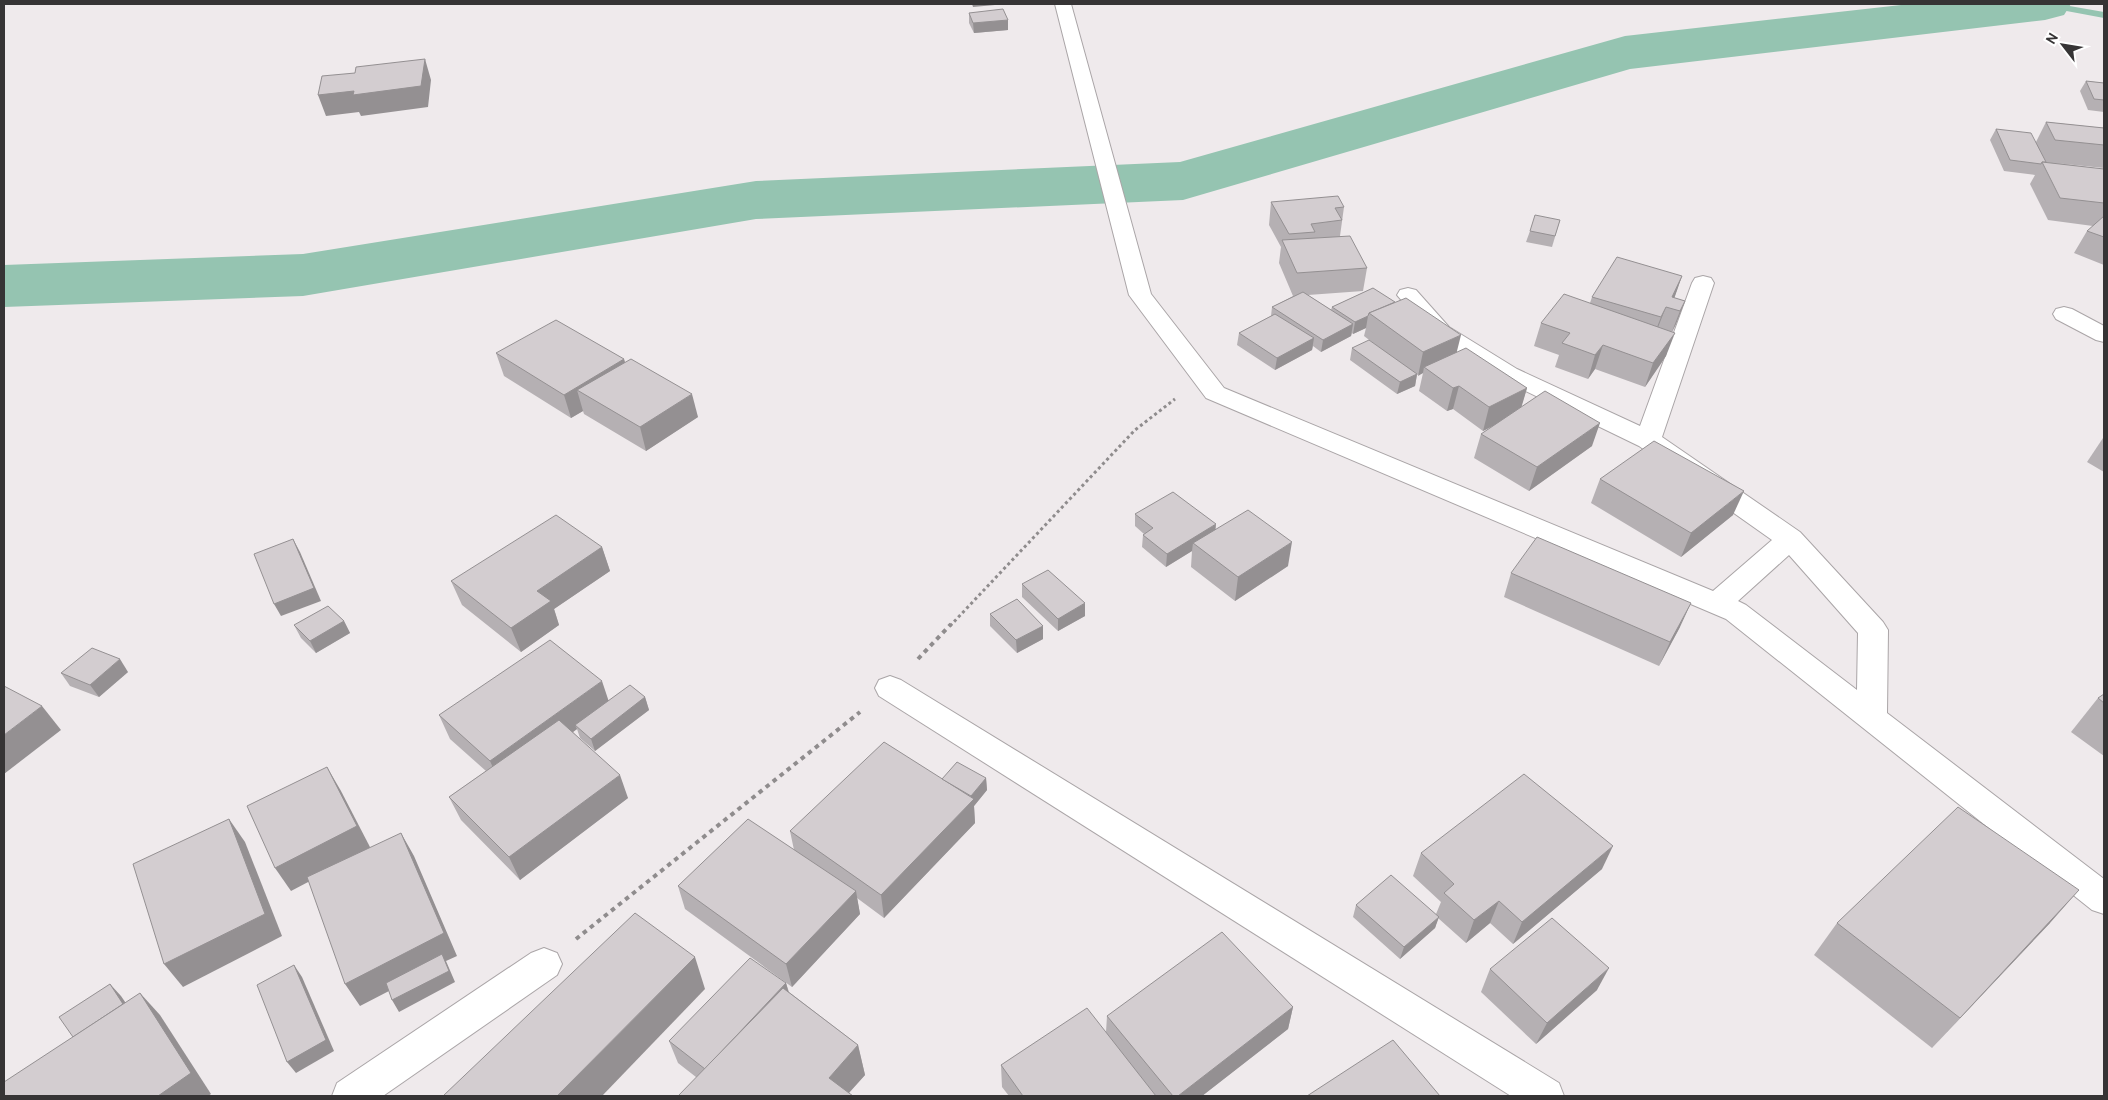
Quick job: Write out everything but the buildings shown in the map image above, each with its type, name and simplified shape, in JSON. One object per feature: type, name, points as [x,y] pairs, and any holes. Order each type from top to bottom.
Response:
[{"type":"street","points":[[1063,4],[1140,295],[1215,393],[1736,612],[2104,898]]},
{"type":"street","points":[[1648,440],[1703,283]]},
{"type":"street","points":[[1408,295],[1441,332],[1509,374],[1648,440],[1790,539],[1873,630],[1872,718]]},
{"type":"street","points":[[2064,314],[2104,335]]},
{"type":"street","points":[[1716,604],[1790,539]]},
{"type":"street","points":[[890,688],[1545,1096]]},
{"type":"street","points":[[351,1096],[544,964]]},
{"type":"waterway","points":[[2045,4],[2104,15]]},
{"type":"waterway","points":[[4,286],[303,275],[756,200],[1183,181],[1625,53],[2045,4]]}]
